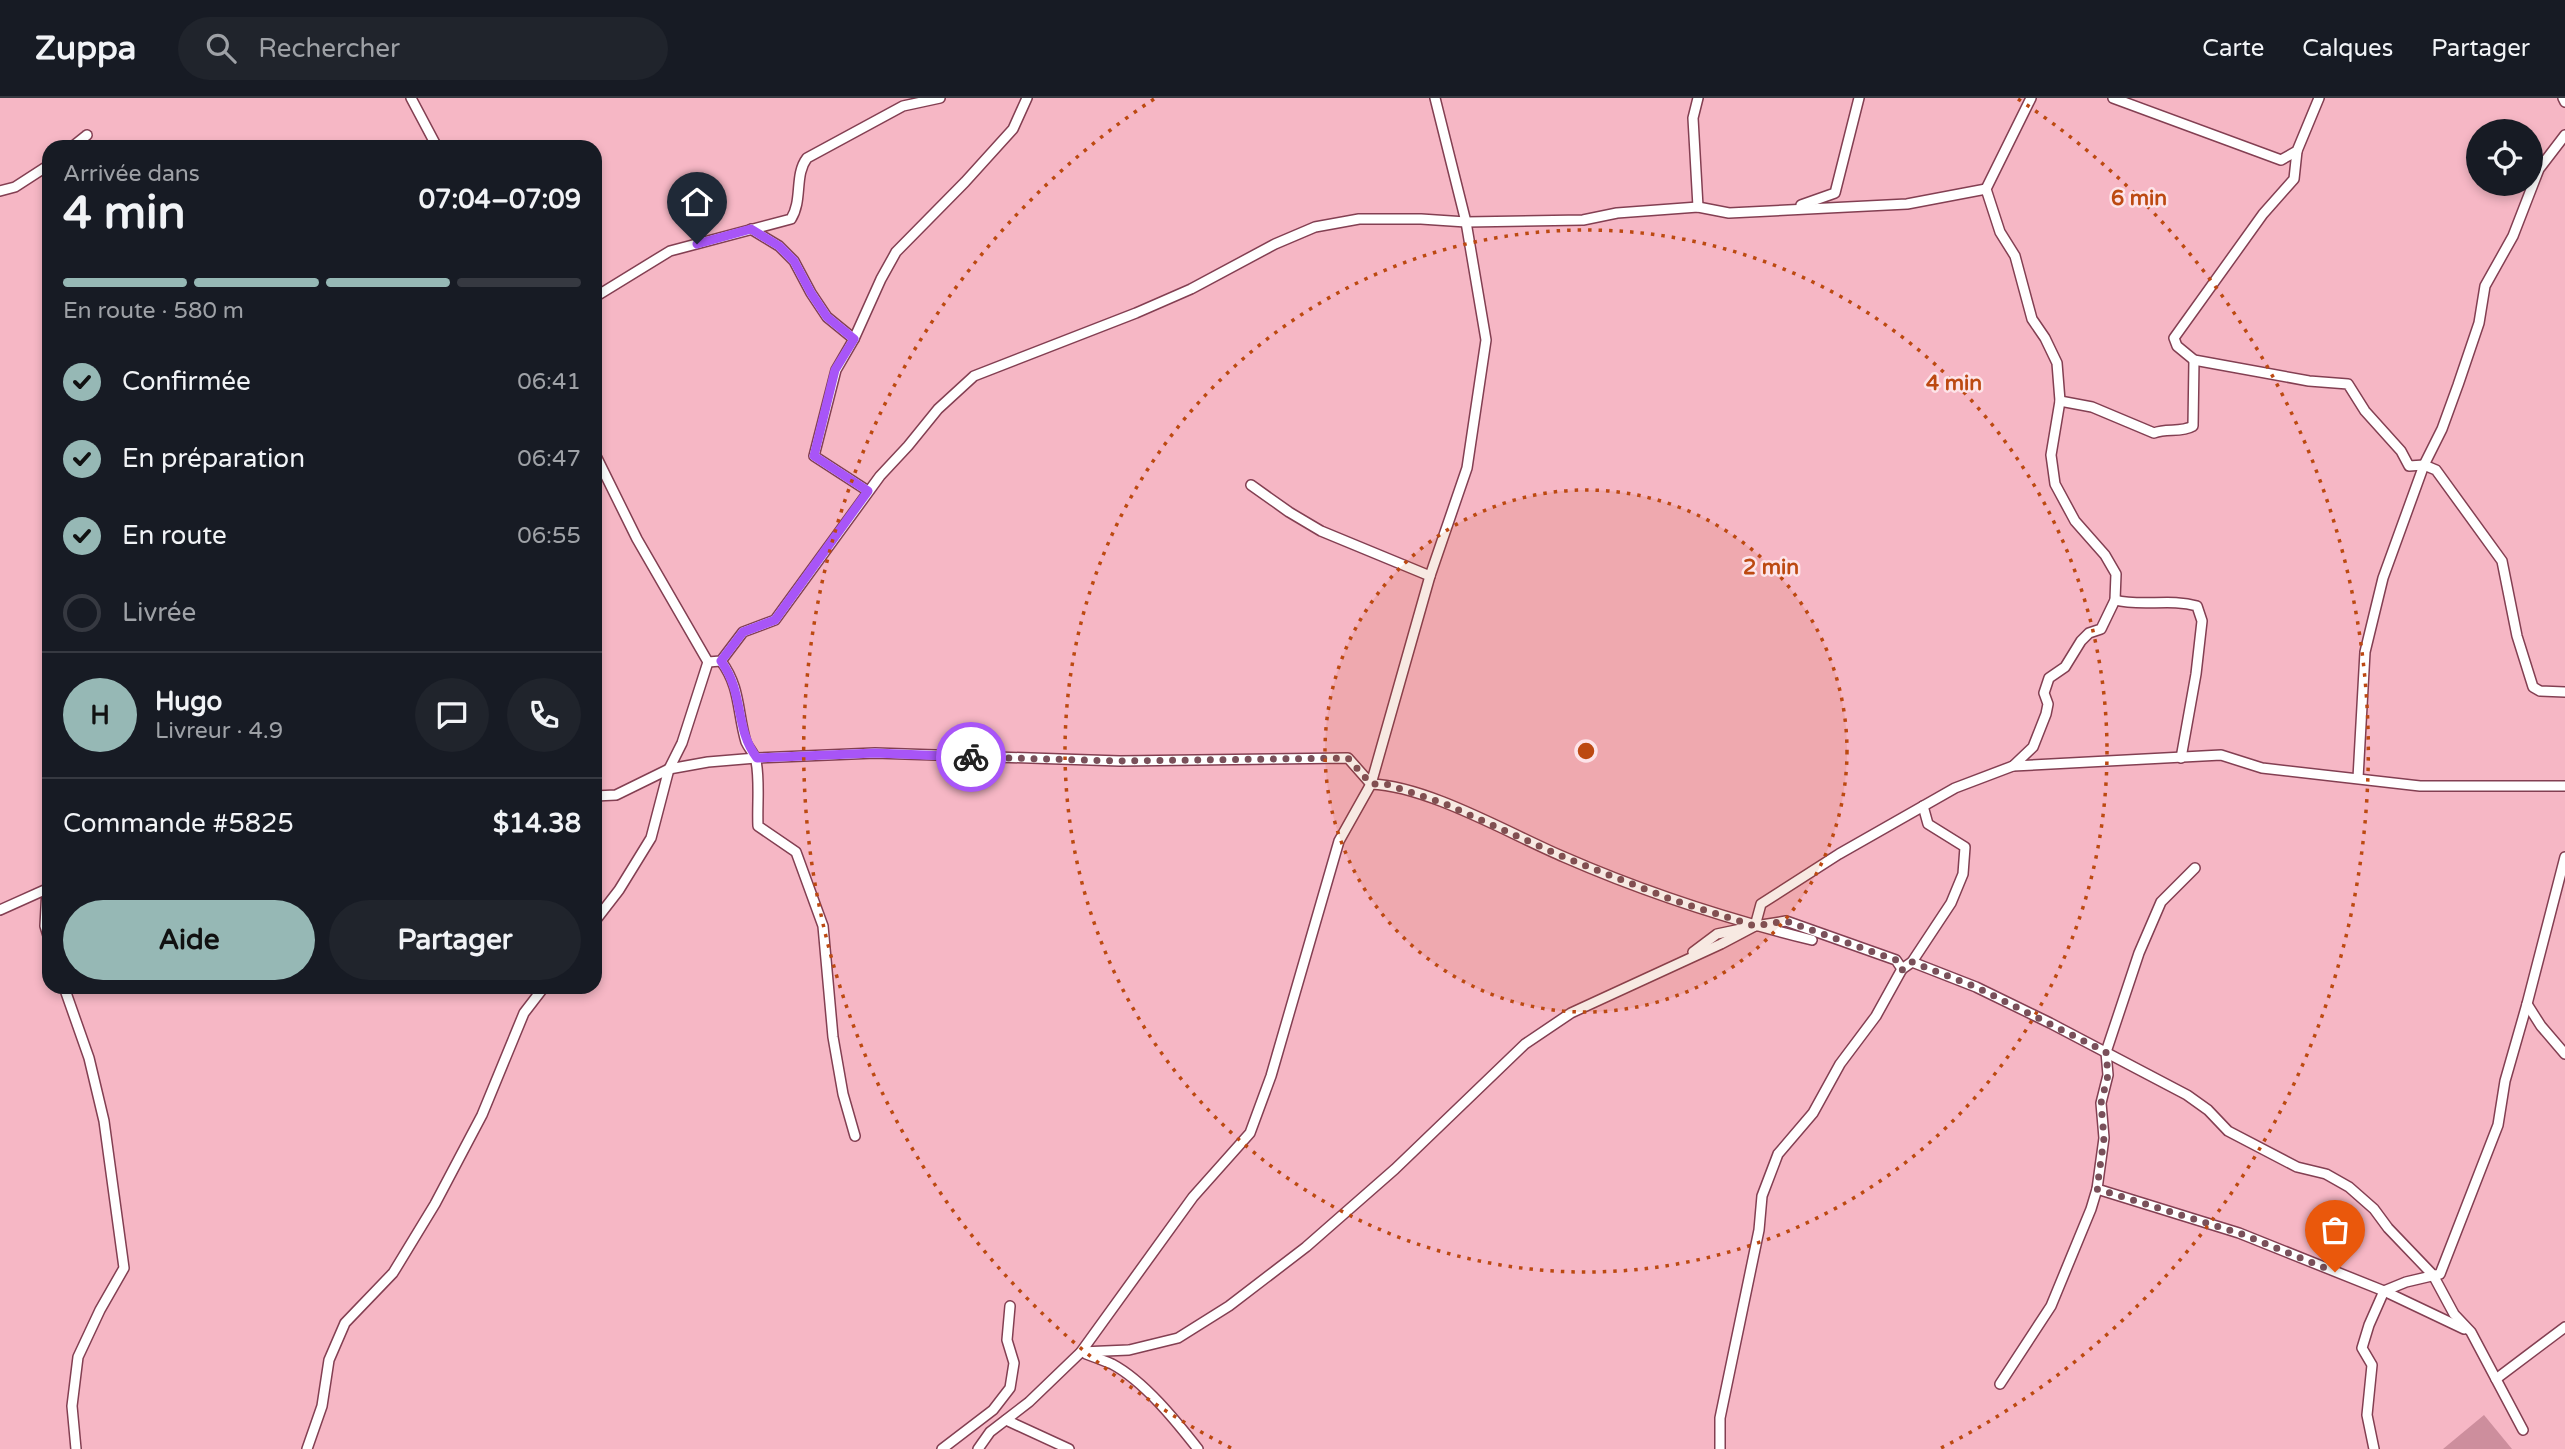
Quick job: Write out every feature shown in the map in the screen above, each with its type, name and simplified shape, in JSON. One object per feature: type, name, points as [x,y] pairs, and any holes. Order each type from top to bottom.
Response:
[{"type":"street","points":[[411,98],[433,140]]},
{"type":"street","points":[[602,292],[670,251],[791,219],[797,210],[801,165],[807,158],[903,106],[940,98]]},
{"type":"street","points":[[868,491],[814,456],[835,370],[854,339],[881,279],[897,252],[1013,129],[1027,98]]},
{"type":"street","points":[[978,1449],[990,1432],[1030,1402],[1081,1352],[1192,1197],[1250,1133],[1271,1076],[1339,841],[1371,784],[1430,576],[1468,468],[1486,340],[1466,222],[1435,98]]},
{"type":"street","points":[[1698,98],[1693,118],[1698,207]]},
{"type":"street","points":[[1789,209],[1835,193],[1859,98]]},
{"type":"street","points":[[2013,766],[2034,747],[2048,704],[2044,693],[2049,678],[2065,667],[2081,640],[2089,633],[2101,629],[2115,600],[2116,574],[2105,555],[2075,521],[2055,484],[2051,455],[2060,401],[2057,363],[2032,319],[2015,256],[2000,232],[1986,189],[2031,98]]},
{"type":"street","points":[[2113,98],[2281,160],[2297,152]]},
{"type":"street","points":[[2319,98],[2297,152],[2294,178],[2263,214],[2174,338],[2177,346],[2193,360],[2309,382],[2348,384],[2365,411],[2400,451],[2409,467],[2424,465],[2436,470],[2502,561],[2517,636],[2533,687],[2540,691],[2565,692]]},
{"type":"street","points":[[81,140],[87,135]]},
{"type":"street","points":[[2358,778],[2365,652],[2384,578],[2424,465],[2442,429],[2475,336],[2485,286],[2513,236],[2539,169],[2565,135]]},
{"type":"street","points":[[0,191],[15,187],[42,170]]},
{"type":"street","points":[[708,662],[721,661],[743,632],[775,620],[868,491],[938,409],[974,376],[1147,309],[1275,244],[1315,227],[1359,219],[1466,222],[1583,220],[1617,213],[1698,207],[1729,213],[1907,204],[1986,189]]},
{"type":"street","points":[[751,229],[779,246],[794,261],[827,317],[854,339]]},
{"type":"street","points":[[2060,401],[2092,407],[2154,433],[2165,429],[2186,430],[2193,426],[2193,360]]},
{"type":"street","points":[[602,468],[637,539],[708,662],[682,743],[669,769],[651,838],[602,912]]},
{"type":"street","points":[[1251,485],[1321,531],[1430,576]]},
{"type":"street","points":[[2115,600],[2128,603],[2182,601],[2197,606],[2202,621],[2181,758]]},
{"type":"street","points":[[721,661],[732,676],[748,747],[757,758],[758,826],[796,852],[823,926],[832,1037],[843,1094],[855,1136]]},
{"type":"street","points":[[602,796],[616,795],[669,769],[708,762],[757,758],[875,753],[1120,761],[1348,758],[1371,784],[1386,784],[1443,803],[1578,863],[1673,900],[1755,926],[1812,940]]},
{"type":"street","points":[[1755,926],[1760,904],[1839,854],[1955,788],[2013,766],[2221,755],[2262,768],[2420,786],[2565,786]]},
{"type":"street","points":[[1720,1449],[1720,1418],[1759,1230],[1762,1196],[1778,1154],[1813,1113],[1840,1064],[1877,1016],[1902,970],[1912,962],[1951,903],[1963,874],[1965,847],[1928,824],[1923,806]]},
{"type":"street","points":[[2374,1449],[2367,1415],[2372,1365],[2362,1348],[2369,1325],[2384,1291],[2406,1282],[2440,1274],[2498,1125],[2505,1081],[2528,1004],[2565,857]]},
{"type":"street","points":[[2000,1384],[2051,1306],[2097,1189],[2104,1138],[2101,1103],[2108,1075],[2106,1052],[2138,953],[2161,901],[2194,868]]},
{"type":"street","points":[[0,910],[42,892]]},
{"type":"street","points":[[1081,1352],[1129,1350],[1178,1338],[1229,1306],[1306,1247],[1395,1169],[1525,1044],[1571,1013],[1678,964],[1717,934],[1786,921],[1896,960],[1902,970]]},
{"type":"street","points":[[1912,962],[1976,987],[2106,1052],[2186,1095],[2208,1110],[2228,1130],[2297,1167],[2326,1174],[2349,1187],[2374,1209],[2388,1228],[2433,1275],[2454,1314],[2470,1332],[2524,1430]]},
{"type":"street","points":[[66,994],[89,1058],[104,1121],[124,1268],[78,1357],[72,1406],[76,1449]]},
{"type":"street","points":[[307,1449],[322,1406],[329,1360],[345,1323],[393,1273],[435,1204],[481,1115],[524,1013],[539,994]]},
{"type":"street","points":[[2528,1004],[2540,1026],[2565,1054]]},
{"type":"street","points":[[2097,1189],[2239,1233],[2384,1291],[2470,1332]]},
{"type":"street","points":[[942,1449],[993,1410],[1010,1388],[1014,1363],[1007,1340],[1010,1306]]},
{"type":"street","points":[[2496,1379],[2565,1327]]},
{"type":"street","points":[[1081,1352],[1113,1365],[1138,1384],[1198,1449]]},
{"type":"street","points":[[1006,1420],[1069,1449]]},
{"type":"shaded area","points":[[2484,1415],[2512,1449],[2443,1449]]},
{"type":"way so far","points":[[971,757],[1120,761],[1348,758],[1371,784],[1386,784],[1443,803],[1566,858],[1673,900],[1755,926],[1786,921],[1858,944],[1896,960],[1902,970],[1912,962],[1976,987],[2106,1052],[2108,1075],[2101,1103],[2104,1138],[2097,1189],[2239,1233],[2335,1272]]},
{"type":"route","points":[[697,244],[751,229],[779,246],[794,261],[827,317],[854,339],[835,370],[814,456],[868,491],[775,620],[743,632],[721,661],[732,676],[748,747],[757,758],[875,753],[971,757]]}]
